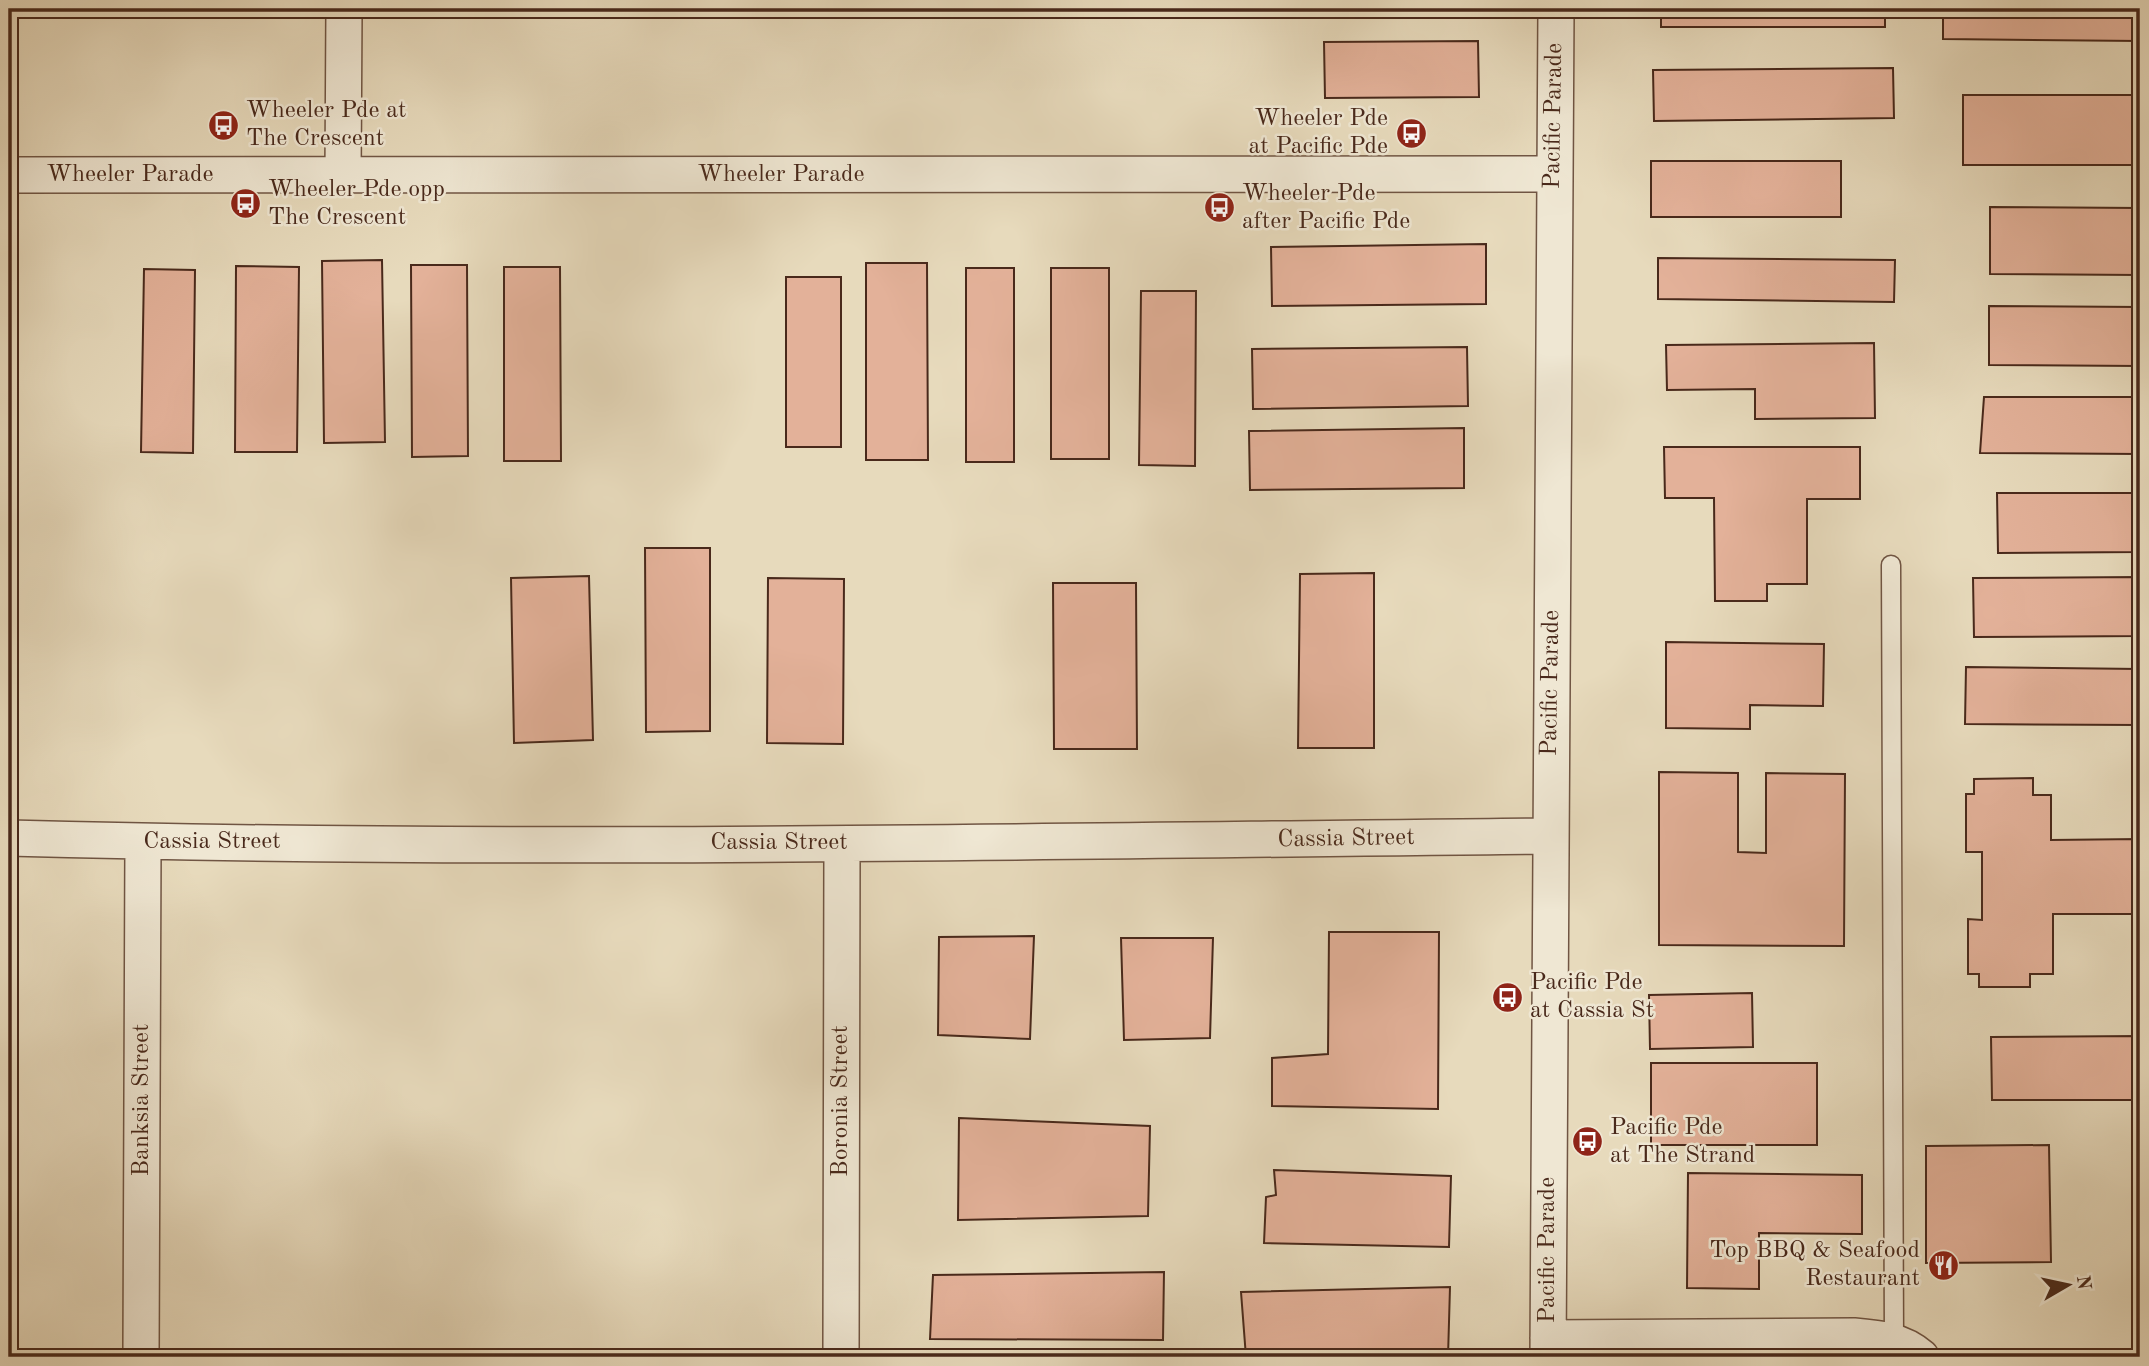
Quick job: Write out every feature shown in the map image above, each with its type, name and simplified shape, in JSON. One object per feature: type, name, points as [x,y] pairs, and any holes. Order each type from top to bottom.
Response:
[{"type":"street","points":[[343,175],[344,9]]},
{"type":"street","name":"Pacific Parade","points":[[1548,1348],[1556,9]]},
{"type":"street","name":"Wheeler Parade","points":[[9,175],[1553,174]]},
{"type":"street","name":"Cassia Street","points":[[9,838],[143,842],[842,844],[1549,836]]},
{"type":"street","name":"Banksia Street","points":[[141,1357],[143,842]]},
{"type":"street","name":"Boronia Street","points":[[841,1357],[842,844]]},
{"type":"street","points":[[1548,1348],[1854,1336],[1907,1350]]},
{"type":"lane","points":[[1891,565],[1907,1350]]},
{"type":"building","points":[[1661,9],[1885,9],[1885,27],[1661,27]]},
{"type":"building","points":[[1943,9],[2140,9],[2140,41],[1943,39]]},
{"type":"building","points":[[1478,41],[1479,97],[1325,98],[1324,42]]},
{"type":"building","points":[[1893,68],[1894,118],[1654,121],[1653,70]]},
{"type":"building","points":[[1963,95],[2140,95],[2140,165],[1963,165]]},
{"type":"building","points":[[1651,161],[1841,161],[1841,217],[1651,217]]},
{"type":"building","points":[[1990,207],[2140,208],[2140,275],[1990,274]]},
{"type":"building","points":[[1486,244],[1486,304],[1272,306],[1271,247]]},
{"type":"building","points":[[1658,258],[1895,260],[1894,302],[1658,299]]},
{"type":"building","points":[[382,260],[385,442],[324,443],[322,261]]},
{"type":"building","points":[[866,263],[927,263],[928,460],[866,460]]},
{"type":"building","points":[[411,265],[467,265],[468,456],[412,457]]},
{"type":"building","points":[[236,266],[299,267],[297,452],[235,452]]},
{"type":"building","points":[[504,267],[560,267],[561,461],[504,461]]},
{"type":"building","points":[[966,268],[1014,268],[1014,462],[966,462]]},
{"type":"building","points":[[1051,268],[1109,268],[1109,459],[1051,459]]},
{"type":"building","points":[[144,269],[195,270],[193,453],[141,452]]},
{"type":"building","points":[[786,277],[841,277],[841,447],[786,447]]},
{"type":"building","points":[[1141,291],[1196,291],[1195,466],[1139,465]]},
{"type":"building","points":[[1989,306],[2140,307],[2140,366],[1989,365]]},
{"type":"building","points":[[1874,343],[1875,418],[1755,419],[1755,389],[1667,390],[1666,345]]},
{"type":"building","points":[[1467,347],[1468,406],[1253,409],[1252,349]]},
{"type":"building","points":[[1984,397],[2140,397],[2140,454],[1980,453]]},
{"type":"building","points":[[1464,428],[1464,488],[1250,490],[1249,431]]},
{"type":"building","points":[[1664,447],[1860,447],[1860,499],[1807,499],[1807,584],[1767,584],[1767,601],[1715,601],[1714,498],[1665,498]]},
{"type":"building","points":[[1997,493],[2140,493],[2140,552],[1998,553]]},
{"type":"building","points":[[645,548],[710,548],[710,731],[646,732]]},
{"type":"building","points":[[1374,573],[1374,748],[1298,748],[1300,574]]},
{"type":"building","points":[[589,576],[593,740],[514,743],[511,578]]},
{"type":"building","points":[[2140,577],[2140,636],[1974,637],[1973,578]]},
{"type":"building","points":[[768,578],[844,579],[843,744],[767,743]]},
{"type":"building","points":[[1053,583],[1136,583],[1137,749],[1054,749]]},
{"type":"building","points":[[1666,642],[1824,644],[1823,706],[1750,705],[1750,729],[1666,728]]},
{"type":"building","points":[[1966,667],[2140,669],[2140,725],[1965,724]]},
{"type":"building","points":[[1659,772],[1738,773],[1738,852],[1766,853],[1766,773],[1845,774],[1844,946],[1659,945]]},
{"type":"building","points":[[2033,778],[2033,795],[2051,795],[2051,840],[2140,839],[2140,914],[2053,914],[2053,974],[2030,974],[2030,987],[1979,987],[1979,974],[1968,974],[1968,919],[1982,920],[1982,852],[1966,852],[1966,794],[1974,794],[1974,779]]},
{"type":"building","points":[[1329,932],[1439,932],[1438,1109],[1272,1106],[1272,1058],[1328,1054]]},
{"type":"building","points":[[1034,936],[1030,1039],[938,1035],[939,937]]},
{"type":"building","points":[[1121,938],[1213,938],[1210,1038],[1124,1040]]},
{"type":"building","points":[[1752,993],[1753,1047],[1650,1049],[1649,995]]},
{"type":"building","points":[[2140,1036],[2140,1100],[1992,1100],[1991,1037]]},
{"type":"building","points":[[1651,1063],[1817,1063],[1817,1145],[1651,1145]]},
{"type":"building","points":[[959,1118],[1150,1126],[1148,1216],[958,1220]]},
{"type":"building","points":[[2049,1145],[2051,1262],[1926,1263],[1926,1146]]},
{"type":"building","points":[[1274,1170],[1451,1176],[1449,1247],[1264,1243],[1266,1197],[1276,1195]]},
{"type":"building","points":[[1688,1173],[1862,1175],[1862,1234],[1759,1233],[1759,1289],[1687,1288]]},
{"type":"building","points":[[1164,1272],[1163,1340],[930,1339],[933,1275]]},
{"type":"building","points":[[1450,1287],[1448,1357],[1246,1357],[1241,1292]]},
{"type":"place","name":"Wheeler Pde at The Crescent","points":[[223,125]]},
{"type":"place","name":"Wheeler Pde at Pacific Pde","points":[[1411,133]]},
{"type":"place","name":"Wheeler Pde opp The Crescent","points":[[245,204]]},
{"type":"place","name":"Wheeler Pde after Pacific Pde","points":[[1219,208]]},
{"type":"place","name":"Pacific Pde at Cassia St","points":[[1507,997]]},
{"type":"place","name":"Pacific Pde at The Strand","points":[[1587,1142]]},
{"type":"place","name":"Top BBQ & Seafood Restaurant","points":[[1943,1265]]}]
